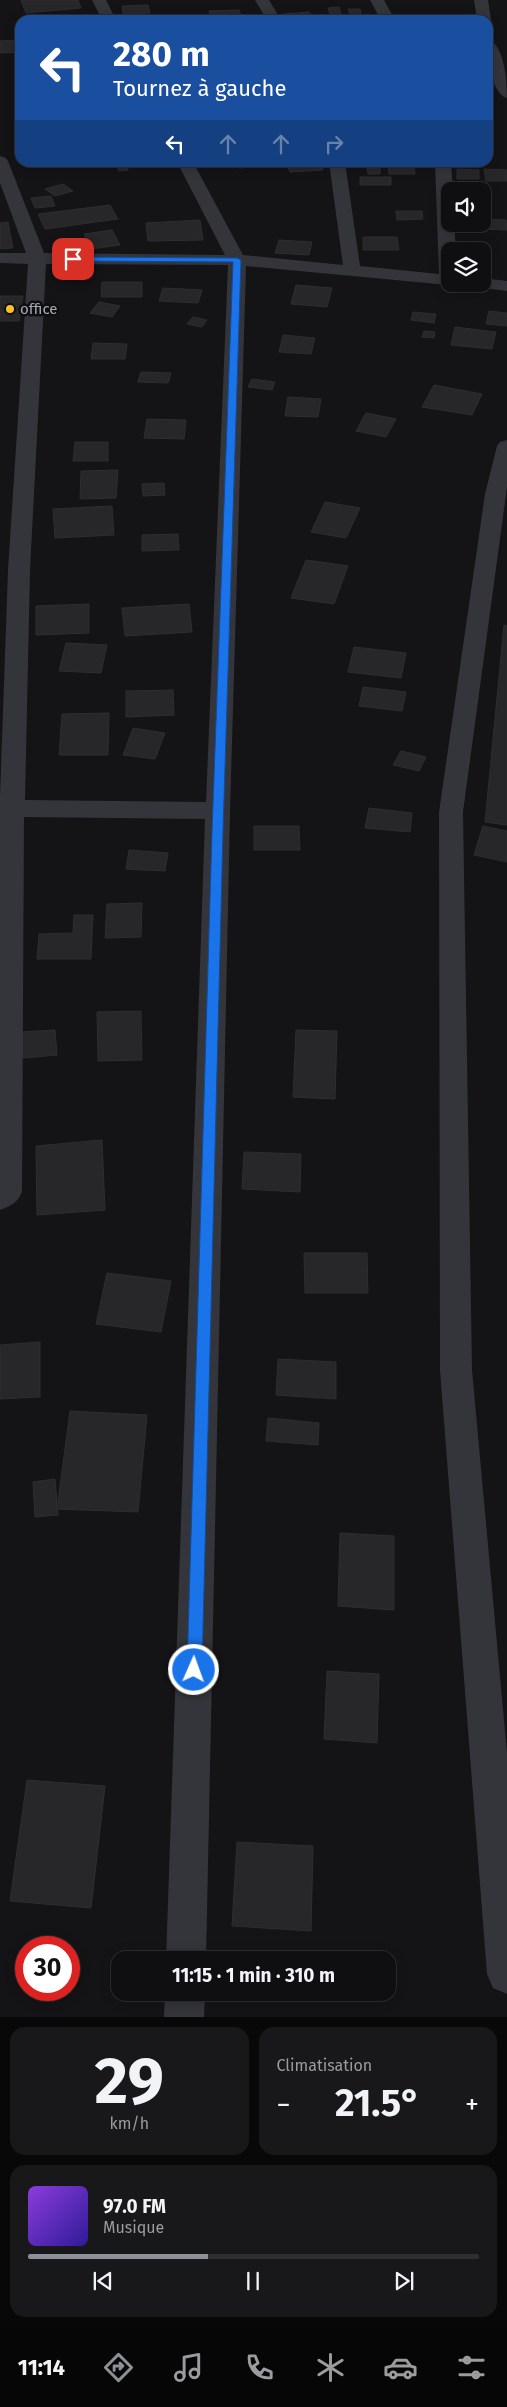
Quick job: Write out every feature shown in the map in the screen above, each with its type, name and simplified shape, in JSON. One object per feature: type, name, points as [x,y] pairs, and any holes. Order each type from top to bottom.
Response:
[{"type":"street","points":[[98,0],[106,15]]},
{"type":"street","points":[[262,0],[271,15]]},
{"type":"street","points":[[377,0],[385,15]]},
{"type":"street","points":[[481,0],[483,15]]},
{"type":"street","points":[[493,57],[507,93]]},
{"type":"street","points":[[0,161],[37,259],[19,570],[12,808],[7,1192],[0,1198]]},
{"type":"street","points":[[186,1951],[218,811],[237,260],[188,167]]},
{"type":"street","points":[[337,167],[352,269]]},
{"type":"street","points":[[443,167],[447,242]]},
{"type":"street","points":[[0,258],[237,260],[352,269],[441,279]]},
{"type":"street","points":[[491,284],[507,286]]},
{"type":"street","points":[[507,446],[495,494],[451,812],[456,1370],[507,1974]]},
{"type":"street","points":[[12,808],[218,811]]},
{"type":"street","points":[[184,2017],[185,2001]]},
{"type":"building","points":[[21,0],[78,0],[81,8],[26,13]]},
{"type":"building","points":[[148,5],[150,13],[123,14],[122,6]]},
{"type":"building","points":[[339,7],[341,14],[330,14],[328,8]]},
{"type":"building","points":[[348,9],[360,9],[361,14],[350,14]]},
{"type":"building","points":[[239,10],[240,15],[210,15],[209,11]]},
{"type":"building","points":[[309,12],[310,15],[284,15]]},
{"type":"building","points":[[15,40],[15,52],[0,53],[0,41]]},
{"type":"building","points":[[117,167],[127,167],[128,170],[119,171]]},
{"type":"building","points":[[288,167],[322,167],[323,170],[290,172]]},
{"type":"building","points":[[388,167],[414,167],[415,174],[389,174]]},
{"type":"building","points":[[367,168],[380,168],[380,174],[368,174]]},
{"type":"building","points":[[457,169],[479,170],[479,179],[457,179]]},
{"type":"building","points":[[484,169],[507,170],[507,181],[486,181]]},
{"type":"building","points":[[360,177],[391,177],[391,185],[360,185]]},
{"type":"building","points":[[63,184],[73,191],[55,196],[45,189]]},
{"type":"building","points":[[51,196],[55,206],[35,208],[31,198]]},
{"type":"building","points":[[110,205],[118,219],[45,229],[38,214]]},
{"type":"building","points":[[396,211],[422,211],[423,219],[397,220]]},
{"type":"building","points":[[491,219],[506,220],[507,230],[491,230]]},
{"type":"building","points":[[200,220],[203,240],[148,241],[146,223]]},
{"type":"building","points":[[8,222],[13,248],[0,249],[0,223]]},
{"type":"building","points":[[112,230],[120,245],[91,249],[84,234]]},
{"type":"building","points":[[363,237],[397,237],[399,250],[363,250]]},
{"type":"building","points":[[279,240],[312,242],[309,255],[275,253]]},
{"type":"building","points":[[102,282],[142,282],[142,297],[101,297]]},
{"type":"building","points":[[296,285],[332,288],[327,307],[291,304]]},
{"type":"building","points":[[163,288],[202,290],[198,303],[159,301]]},
{"type":"building","name":"office","points":[[0,296],[23,296],[19,321],[0,321]]},
{"type":"building","points":[[99,302],[120,306],[112,317],[90,313]]},
{"type":"building","points":[[489,311],[507,313],[507,326],[486,324]]},
{"type":"building","points":[[413,312],[436,314],[434,323],[411,320]]},
{"type":"building","points":[[193,317],[207,320],[202,327],[187,324]]},
{"type":"building","points":[[455,327],[496,332],[492,349],[451,345]]},
{"type":"building","points":[[424,331],[435,332],[434,338],[422,337]]},
{"type":"building","points":[[283,335],[315,338],[311,354],[279,352]]},
{"type":"building","points":[[93,343],[127,344],[125,359],[91,359]]},
{"type":"building","points":[[141,372],[171,373],[168,383],[138,382]]},
{"type":"building","points":[[252,379],[275,382],[272,390],[248,387]]},
{"type":"building","points":[[434,385],[482,394],[472,415],[422,407]]},
{"type":"building","points":[[288,397],[321,399],[318,417],[285,416]]},
{"type":"building","points":[[366,413],[396,419],[386,437],[356,431]]},
{"type":"building","points":[[147,419],[186,420],[184,439],[144,438]]},
{"type":"building","points":[[75,442],[108,442],[108,461],[73,461]]},
{"type":"building","points":[[118,470],[116,498],[80,499],[81,471]]},
{"type":"building","points":[[164,483],[165,495],[143,496],[142,484]]},
{"type":"building","points":[[325,502],[360,508],[346,538],[311,532]]},
{"type":"building","points":[[112,506],[114,535],[55,538],[53,509]]},
{"type":"building","points":[[178,534],[179,550],[142,551],[142,535]]},
{"type":"building","points":[[306,560],[348,566],[334,604],[291,598]]},
{"type":"building","points":[[89,604],[89,633],[36,635],[36,606]]},
{"type":"building","points":[[189,604],[192,632],[125,636],[122,608]]},
{"type":"building","points":[[504,625],[507,626],[507,825],[485,822]]},
{"type":"building","points":[[66,643],[107,645],[101,673],[59,671]]},
{"type":"building","points":[[354,647],[406,653],[401,678],[348,672]]},
{"type":"building","points":[[363,687],[406,692],[402,711],[359,706]]},
{"type":"building","points":[[173,690],[174,715],[126,717],[126,691]]},
{"type":"building","points":[[109,713],[108,755],[59,755],[62,714]]},
{"type":"building","points":[[133,728],[165,733],[155,759],[123,755]]},
{"type":"building","points":[[401,751],[426,757],[419,771],[393,765]]},
{"type":"building","points":[[369,808],[412,813],[410,832],[365,828]]},
{"type":"building","points":[[254,826],[299,826],[300,850],[254,850]]},
{"type":"building","points":[[483,826],[507,831],[507,862],[474,855]]},
{"type":"building","points":[[129,850],[168,853],[165,871],[126,869]]},
{"type":"building","points":[[142,903],[141,937],[105,938],[107,904]]},
{"type":"building","points":[[74,915],[93,915],[91,959],[37,959],[39,934],[73,933]]},
{"type":"building","points":[[141,1011],[142,1060],[98,1061],[97,1012]]},
{"type":"building","points":[[55,1030],[57,1055],[23,1058],[21,1032]]},
{"type":"building","points":[[296,1030],[337,1031],[335,1099],[293,1097]]},
{"type":"building","points":[[102,1140],[105,1210],[37,1215],[36,1146]]},
{"type":"building","points":[[244,1152],[301,1154],[300,1192],[242,1189]]},
{"type":"building","points":[[304,1253],[367,1253],[368,1293],[305,1293]]},
{"type":"building","points":[[107,1273],[171,1281],[161,1332],[96,1324]]},
{"type":"building","points":[[40,1342],[40,1397],[0,1399],[0,1345]]},
{"type":"building","points":[[278,1359],[336,1362],[336,1399],[276,1395]]},
{"type":"building","points":[[70,1411],[147,1415],[138,1512],[57,1509]]},
{"type":"building","points":[[268,1418],[319,1423],[318,1445],[266,1441]]},
{"type":"building","points":[[55,1479],[58,1515],[35,1517],[33,1482]]},
{"type":"building","points":[[340,1533],[394,1536],[394,1610],[338,1606]]},
{"type":"building","points":[[327,1671],[379,1674],[377,1743],[324,1739]]},
{"type":"building","points":[[27,1780],[105,1786],[91,1908],[10,1901]]},
{"type":"building","points":[[237,1842],[313,1846],[311,1931],[232,1926]]},
{"type":"place","name":"office","points":[[10,309]]},
{"type":"route","points":[[73,259],[237,260],[218,831],[194,1670]]}]
